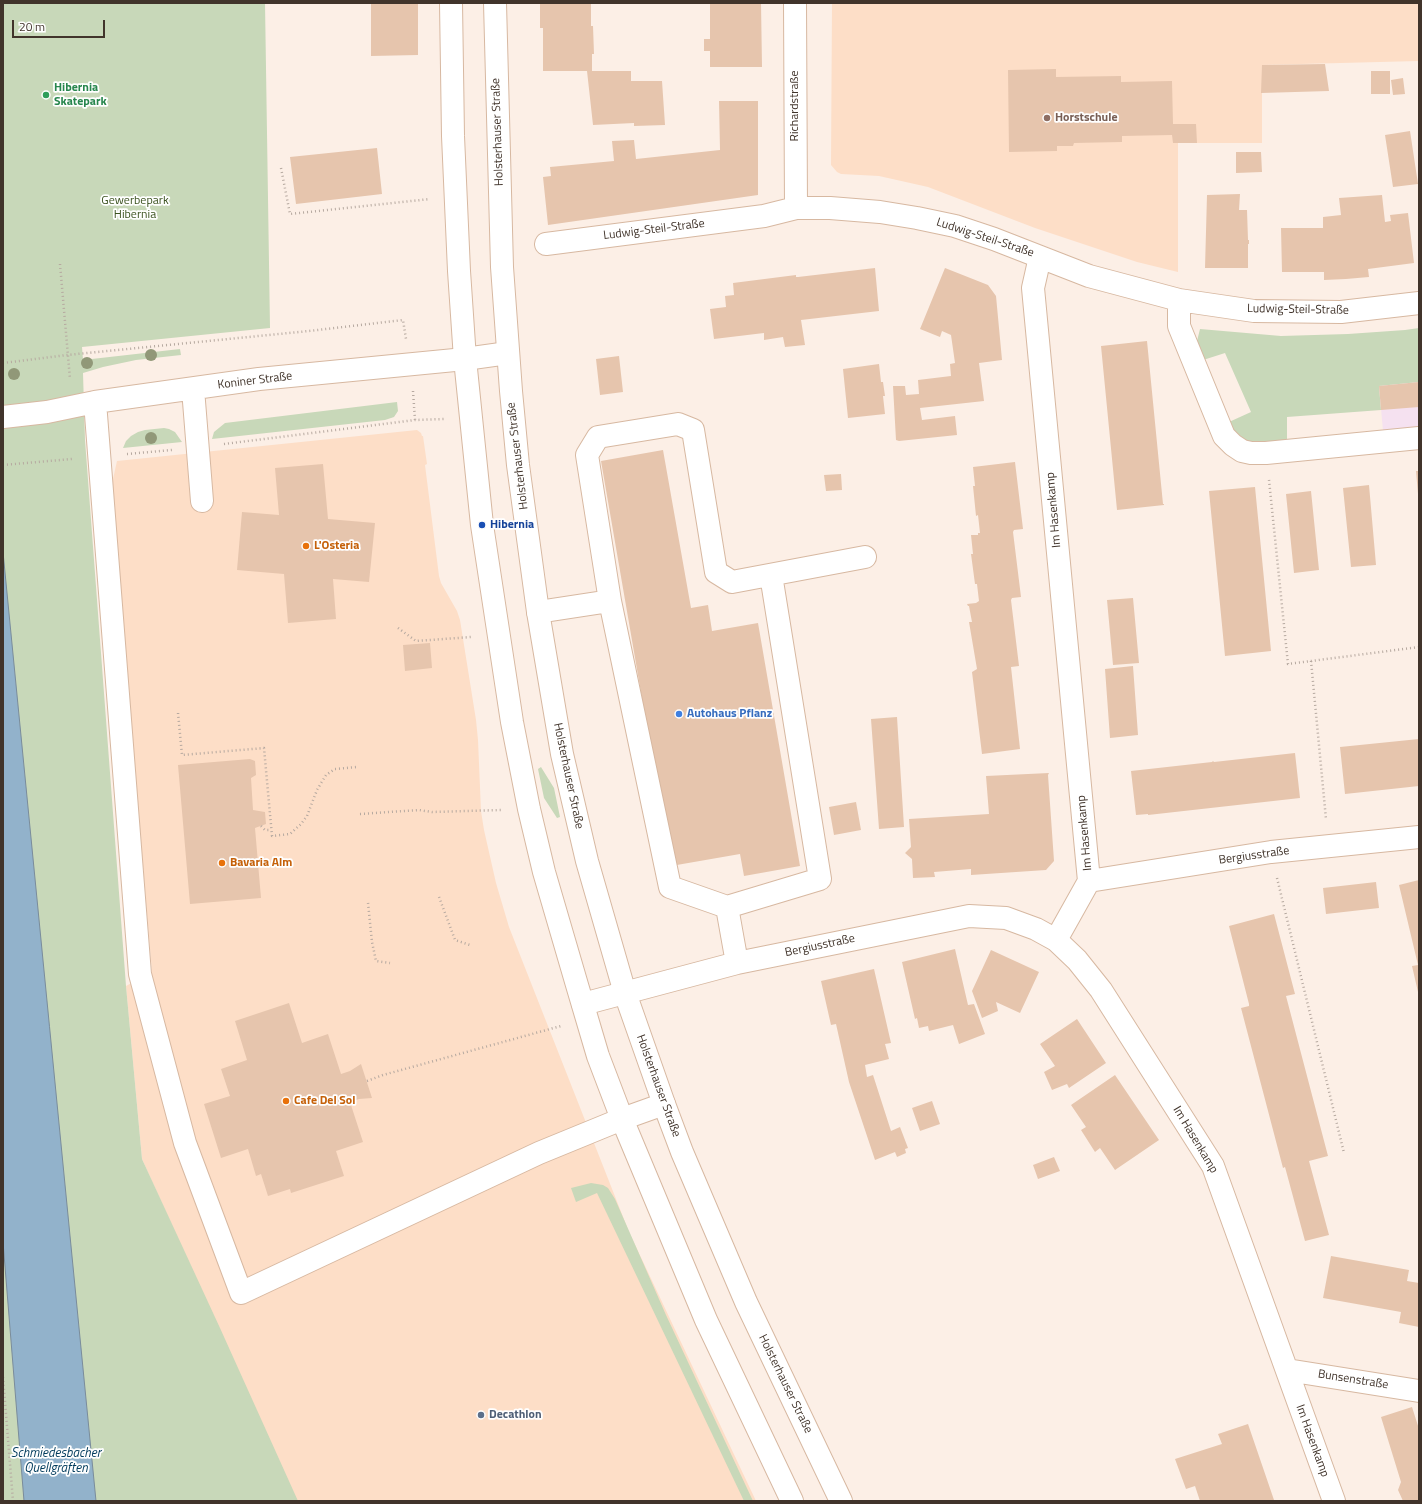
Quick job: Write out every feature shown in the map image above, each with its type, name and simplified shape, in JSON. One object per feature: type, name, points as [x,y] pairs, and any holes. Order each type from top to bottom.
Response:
[{"type":"street","points":[[451,3],[453,136],[465,359],[482,525],[512,722],[529,809],[544,872],[598,1056],[622,1119],[706,1320],[792,1501]]},
{"type":"street","name":"Holsterhauser Straße","points":[[495,3],[502,267],[508,353],[518,465],[538,612],[562,754],[587,861],[625,993],[664,1104],[682,1152],[746,1302],[841,1501]]},
{"type":"street","name":"Richardstraße","points":[[795,3],[796,208]]},
{"type":"street","name":"Ludwig-Steil-Straße","points":[[546,244],[764,216],[796,208],[830,208],[880,212],[955,226],[994,239],[1089,276],[1179,300],[1254,311],[1341,312],[1419,303]]},
{"type":"street","name":"Im Hasenkamp","points":[[1040,257],[1033,288],[1090,881],[1056,940],[1077,960],[1101,990],[1214,1166],[1334,1501]]},
{"type":"street","points":[[1179,300],[1179,326],[1224,436],[1242,451],[1251,453],[1266,453],[1419,438]]},
{"type":"street","name":"Koniner Straße","points":[[3,416],[47,412],[95,402],[259,379],[465,359],[508,353]]},
{"type":"street","points":[[192,389],[202,501]]},
{"type":"street","points":[[95,402],[140,974],[185,1143],[240,1293],[539,1153],[622,1119],[664,1104]]},
{"type":"street","points":[[771,575],[820,879],[727,908],[670,887],[610,601],[587,455],[598,437],[678,424],[693,430],[716,572],[732,582],[865,557]]},
{"type":"street","points":[[538,612],[610,601]]},
{"type":"street","name":"Bergiusstraße","points":[[1090,881],[1271,852],[1419,837]]},
{"type":"street","points":[[727,908],[736,963]]},
{"type":"street","name":"Bergiusstraße","points":[[585,1012],[625,993],[736,963],[969,916],[1006,918],[1036,929],[1056,940]]},
{"type":"street","name":"Bunsenstraße","points":[[1287,1370],[1419,1390]]},
{"type":"path","points":[[281,168],[290,214],[456,197]]},
{"type":"path","points":[[60,264],[67,355]]},
{"type":"path","points":[[3,363],[67,355],[309,332],[403,320]]},
{"type":"path","points":[[1266,453],[1288,664],[1419,647]]},
{"type":"path","points":[[398,628],[416,641],[498,635]]},
{"type":"path","points":[[1310,661],[1329,846]]},
{"type":"path","points":[[178,713],[182,755],[264,748],[272,836],[290,834],[301,824],[307,816],[317,790],[326,775],[335,769],[357,767]]},
{"type":"path","points":[[360,814],[419,810],[432,812],[529,809]]},
{"type":"path","points":[[261,826],[265,830],[271,830]]},
{"type":"path","points":[[1271,852],[1344,1153]]},
{"type":"path","points":[[439,897],[455,940],[470,945]]},
{"type":"path","points":[[368,903],[372,942],[376,961],[390,963]]},
{"type":"path","points":[[367,1081],[585,1012]]},
{"type":"path","points":[[3,1377],[13,1501]]},
{"type":"shaded area","name":"Horstschule","points":[[832,3],[1419,3],[1419,61],[1262,65],[1262,143],[1178,143],[1178,272],[1137,262],[1035,228],[928,187],[879,176],[841,174],[837,172],[831,165]]},
{"type":"shaded area","points":[[1419,382],[1419,428],[1383,431],[1379,386]]},
{"type":"shaded area","points":[[417,430],[423,436],[427,464],[425,465],[439,576],[441,583],[457,611],[460,620],[476,720],[481,811],[484,830],[496,883],[509,927],[629,1232],[756,1501],[296,1501],[142,1159],[126,986],[152,972],[111,488],[117,461]]},
{"type":"green space","name":"Gewerbepark Hibernia","points":[[3,3],[265,3],[270,328],[82,347],[83,360],[180,349],[181,355],[136,360],[83,373],[85,440],[126,986],[142,1159],[298,1501],[3,1501]]},
{"type":"green space","points":[[1419,328],[1419,382],[1379,386],[1381,410],[1287,417],[1287,441],[1255,444],[1248,442],[1235,434],[1229,422],[1251,412],[1225,353],[1200,361],[1197,341],[1200,329],[1281,336],[1348,334]]},
{"type":"green space","points":[[397,402],[398,411],[394,417],[385,420],[212,439],[214,432],[225,423]]},
{"type":"green space","points":[[164,428],[175,432],[182,442],[123,448],[126,441],[138,432]]},
{"type":"green space","points":[[541,767],[554,788],[560,817],[557,818],[544,798],[538,769]]},
{"type":"green space","points":[[591,1183],[603,1185],[608,1188],[615,1199],[666,1315],[753,1501],[744,1501],[597,1193],[576,1202],[571,1188]]},
{"type":"water","name":"Schmiedesbacher Quellgräften","points":[[3,552],[96,1501],[24,1501],[3,1242]]},
{"type":"building","points":[[371,3],[418,3],[418,55],[371,56]]},
{"type":"building","points":[[540,3],[591,3],[591,26],[593,26],[594,54],[592,54],[592,71],[631,71],[631,81],[662,81],[665,125],[634,126],[634,123],[593,125],[587,71],[543,71],[543,28],[540,28]]},
{"type":"building","points":[[710,3],[761,3],[762,67],[710,67],[710,51],[704,51],[704,39],[710,39]]},
{"type":"building","points":[[1325,64],[1329,91],[1261,93],[1262,65]]},
{"type":"building","points":[[1056,69],[1056,77],[1121,76],[1121,82],[1172,81],[1173,124],[1196,124],[1197,143],[1173,143],[1172,135],[1122,136],[1122,142],[1074,143],[1073,146],[1057,146],[1057,151],[1009,152],[1008,70]]},
{"type":"building","points":[[1371,71],[1390,71],[1390,94],[1371,94]]},
{"type":"building","points":[[1403,78],[1405,94],[1393,95],[1391,80]]},
{"type":"building","points":[[719,101],[758,101],[758,195],[548,225],[543,177],[551,176],[550,167],[614,161],[612,141],[634,140],[636,159],[720,150]]},
{"type":"building","points":[[1410,131],[1418,184],[1393,187],[1385,135]]},
{"type":"building","points":[[377,148],[382,194],[296,204],[290,157]]},
{"type":"building","points":[[1236,152],[1261,152],[1262,172],[1236,173]]},
{"type":"building","points":[[1240,194],[1239,210],[1247,210],[1249,240],[1248,268],[1205,268],[1207,195]]},
{"type":"building","points":[[1382,195],[1385,222],[1391,221],[1390,215],[1408,213],[1414,263],[1368,269],[1369,277],[1346,279],[1324,280],[1324,272],[1282,272],[1281,228],[1323,228],[1323,217],[1341,215],[1339,198]]},
{"type":"building","points":[[875,268],[879,311],[801,320],[805,345],[785,347],[783,337],[764,340],[764,333],[714,339],[710,309],[726,307],[725,296],[734,295],[733,283],[796,275],[796,277],[798,277]]},
{"type":"building","points":[[945,268],[988,285],[996,296],[1002,360],[979,363],[984,401],[920,408],[922,420],[955,416],[957,435],[899,441],[896,440],[893,386],[905,386],[906,395],[919,394],[918,380],[951,376],[950,364],[955,363],[951,335],[942,331],[940,337],[920,329]]},
{"type":"building","points":[[1147,341],[1164,505],[1117,510],[1101,346]]},
{"type":"building","points":[[619,356],[623,392],[600,395],[596,359]]},
{"type":"building","points":[[879,364],[881,382],[883,382],[885,396],[883,396],[885,414],[848,418],[843,369]]},
{"type":"building","points":[[1419,382],[1419,407],[1381,410],[1379,386]]},
{"type":"building","points":[[663,450],[691,608],[708,605],[712,631],[758,623],[800,866],[744,876],[740,854],[671,866],[601,461]]},
{"type":"building","points":[[1015,462],[1023,529],[1014,530],[1013,532],[1021,597],[1012,598],[1011,600],[1019,666],[1011,667],[1020,749],[982,754],[972,672],[977,669],[969,622],[972,622],[969,606],[967,604],[976,603],[979,601],[971,554],[973,554],[971,535],[978,535],[978,533],[980,533],[978,515],[976,516],[973,467]]},
{"type":"building","name":"L'Osteria","points":[[323,464],[328,519],[375,523],[369,582],[333,579],[336,619],[288,623],[284,574],[237,570],[242,512],[279,515],[275,468]]},
{"type":"building","points":[[1416,471],[1419,471],[1419,494],[1418,494]]},
{"type":"building","points":[[841,474],[842,490],[826,491],[824,475]]},
{"type":"building","points":[[1369,485],[1376,565],[1351,567],[1343,488]]},
{"type":"building","points":[[1255,487],[1271,651],[1225,656],[1209,491]]},
{"type":"building","points":[[1311,491],[1319,570],[1294,573],[1286,494]]},
{"type":"building","points":[[1133,598],[1139,663],[1113,665],[1107,600]]},
{"type":"building","points":[[430,643],[432,668],[405,671],[403,645]]},
{"type":"building","points":[[1133,666],[1138,735],[1110,738],[1105,669]]},
{"type":"building","points":[[897,717],[904,827],[879,829],[871,719]]},
{"type":"building","points":[[1419,739],[1419,786],[1345,794],[1340,747]]},
{"type":"building","points":[[1295,753],[1300,798],[1148,815],[1136,815],[1131,771]]},
{"type":"building","name":"Bavaria Alm","points":[[250,759],[255,761],[256,775],[251,778],[253,810],[265,812],[266,824],[255,828],[261,898],[190,904],[178,765]]},
{"type":"building","points":[[1049,773],[1054,861],[1046,870],[971,875],[971,869],[934,872],[935,877],[913,878],[912,859],[905,853],[911,847],[909,819],[989,814],[986,776]]},
{"type":"building","points":[[856,802],[861,830],[834,835],[829,807]]},
{"type":"building","points":[[1419,880],[1418,992],[1412,966],[1418,965],[1399,885]]},
{"type":"building","points":[[1376,882],[1379,908],[1326,914],[1323,888]]},
{"type":"building","points":[[1274,914],[1295,994],[1286,996],[1328,1156],[1309,1161],[1329,1235],[1305,1241],[1285,1167],[1283,1168],[1241,1008],[1249,1006],[1249,1004],[1229,926]]},
{"type":"building","points":[[955,949],[968,1005],[974,1004],[985,1034],[959,1044],[953,1025],[929,1031],[928,1026],[919,1028],[917,1018],[915,1019],[902,962]]},
{"type":"building","points":[[991,950],[1039,972],[1020,1013],[996,1002],[998,1011],[982,1018],[972,991]]},
{"type":"building","points":[[874,969],[891,1043],[885,1044],[889,1059],[865,1065],[867,1077],[873,1075],[891,1131],[900,1127],[908,1148],[905,1149],[906,1153],[897,1157],[895,1152],[875,1160],[849,1082],[836,1024],[831,1025],[821,981]]},
{"type":"building","name":"Cafe Del Sol","points":[[289,1003],[302,1043],[328,1034],[341,1074],[350,1071],[361,1064],[372,1098],[359,1099],[350,1102],[363,1142],[336,1151],[344,1176],[291,1193],[290,1189],[268,1196],[261,1174],[256,1176],[248,1149],[221,1158],[204,1104],[230,1096],[221,1069],[247,1060],[235,1021]]},
{"type":"building","points":[[1077,1019],[1106,1063],[1069,1088],[1067,1084],[1052,1090],[1044,1072],[1055,1066],[1040,1044]]},
{"type":"building","points":[[1115,1075],[1159,1140],[1115,1170],[1100,1148],[1095,1152],[1081,1130],[1086,1127],[1071,1105]]},
{"type":"building","points":[[932,1101],[940,1124],[920,1131],[912,1108]]},
{"type":"building","points":[[1054,1157],[1060,1171],[1038,1179],[1033,1165]]},
{"type":"building","points":[[1331,1256],[1409,1270],[1407,1281],[1419,1283],[1419,1327],[1399,1323],[1401,1312],[1323,1298]]},
{"type":"building","points":[[1412,1407],[1419,1429],[1419,1501],[1403,1501],[1398,1490],[1401,1482],[1381,1417]]},
{"type":"building","points":[[1248,1424],[1274,1500],[1200,1501],[1195,1486],[1186,1489],[1175,1459],[1222,1444],[1218,1434]]},
{"type":"place","name":"Hibernia Skatepark","points":[[46,95]]},
{"type":"place","name":"Horstschule","points":[[1047,118]]},
{"type":"place","name":"Hibernia","points":[[482,525]]},
{"type":"place","name":"L'Osteria","points":[[306,546]]},
{"type":"place","name":"Autohaus Pflanz","points":[[679,714]]},
{"type":"place","name":"Bavaria Alm","points":[[222,863]]},
{"type":"place","name":"Cafe Del Sol","points":[[286,1101]]},
{"type":"place","name":"Decathlon","points":[[481,1415]]}]
